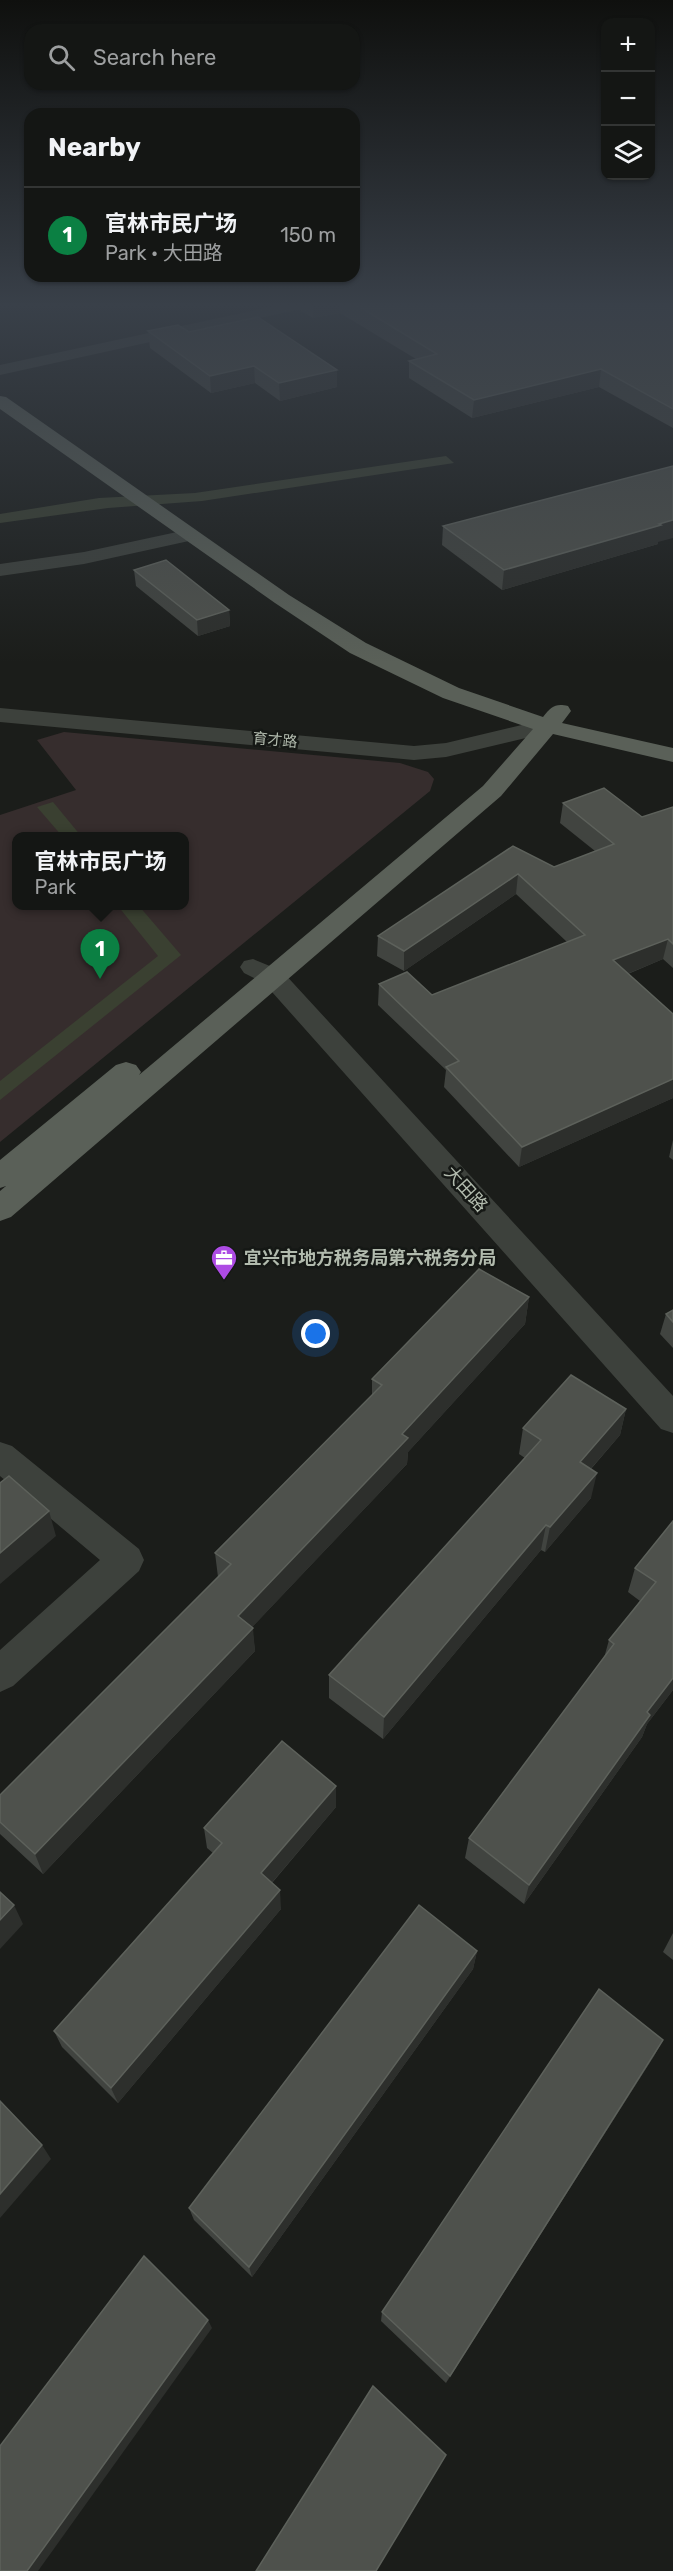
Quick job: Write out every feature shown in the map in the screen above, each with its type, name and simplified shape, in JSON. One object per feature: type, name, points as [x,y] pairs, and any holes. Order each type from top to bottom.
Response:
[{"type":"main road","points":[[31,423],[282,599],[358,648],[451,693],[554,718],[673,754]]},
{"type":"main road","points":[[52,423],[299,593],[375,639],[554,718],[673,739]]},
{"type":"main road","points":[[0,1178],[492,790],[554,718]]},
{"type":"main road","points":[[0,1209],[263,972]]},
{"type":"street","points":[[0,570],[84,558],[191,535]]},
{"type":"street","name":"育才路","points":[[0,715],[414,753],[446,750],[554,718]]},
{"type":"street","name":"大田路","points":[[263,972],[673,1419]]},
{"type":"street","points":[[0,1456],[126,1560],[0,1674]]},
{"type":"shaded area","points":[[446,456],[454,463],[202,501],[108,508],[0,523],[0,514],[99,498],[195,493]]},
{"type":"shaded area","points":[[64,732],[400,763],[428,772],[434,779],[430,791],[0,1142],[0,815],[76,790],[37,740]]},
{"type":"shaded area","points":[[53,802],[78,832],[59,832],[37,807]]},
{"type":"shaded area","points":[[121,910],[142,910],[181,955],[0,1100],[0,1081],[158,956]]},
{"type":"building","points":[[673,466],[673,520],[504,570],[443,526]]},
{"type":"building","points":[[166,560],[229,610],[197,620],[134,570]]},
{"type":"building","points":[[604,788],[642,817],[673,807],[673,944],[668,939],[613,960],[673,1014],[673,1079],[522,1147],[446,1067],[459,1061],[379,984],[407,972],[432,995],[585,935],[518,874],[404,951],[378,936],[513,846],[554,867],[614,844],[563,803]]},
{"type":"building","points":[[479,1269],[529,1297],[402,1434],[408,1438],[238,1616],[253,1628],[35,1854],[0,1822],[0,1795],[231,1564],[215,1553],[382,1385],[372,1379]]},
{"type":"building","points":[[673,1310],[673,1322],[666,1314]]},
{"type":"building","points":[[571,1375],[626,1409],[580,1462],[597,1473],[550,1527],[546,1525],[384,1717],[329,1675],[541,1440],[523,1428]]},
{"type":"building","points":[[9,1476],[49,1511],[0,1553],[0,1483]]},
{"type":"building","points":[[673,1521],[673,1678],[647,1712],[650,1715],[529,1885],[469,1838],[614,1644],[609,1640],[656,1582],[635,1568]]},
{"type":"building","points":[[282,1741],[336,1786],[261,1873],[280,1890],[111,2088],[54,2031],[222,1843],[204,1828]]},
{"type":"building","points":[[0,1892],[14,1905],[0,1920]]},
{"type":"building","points":[[419,1905],[477,1951],[249,2267],[189,2208]]},
{"type":"building","points":[[599,1989],[663,2040],[450,2376],[382,2312]]},
{"type":"building","points":[[0,2101],[42,2145],[0,2194]]},
{"type":"building","points":[[144,2256],[208,2320],[27,2571],[0,2571],[0,2446]]},
{"type":"building","points":[[373,2386],[446,2455],[376,2571],[256,2571]]},
{"type":"place","name":"官林市民广场","points":[[100,979]]},
{"type":"place","name":"宜兴市地方税务局第六税务分局","points":[[224,1281]]}]
